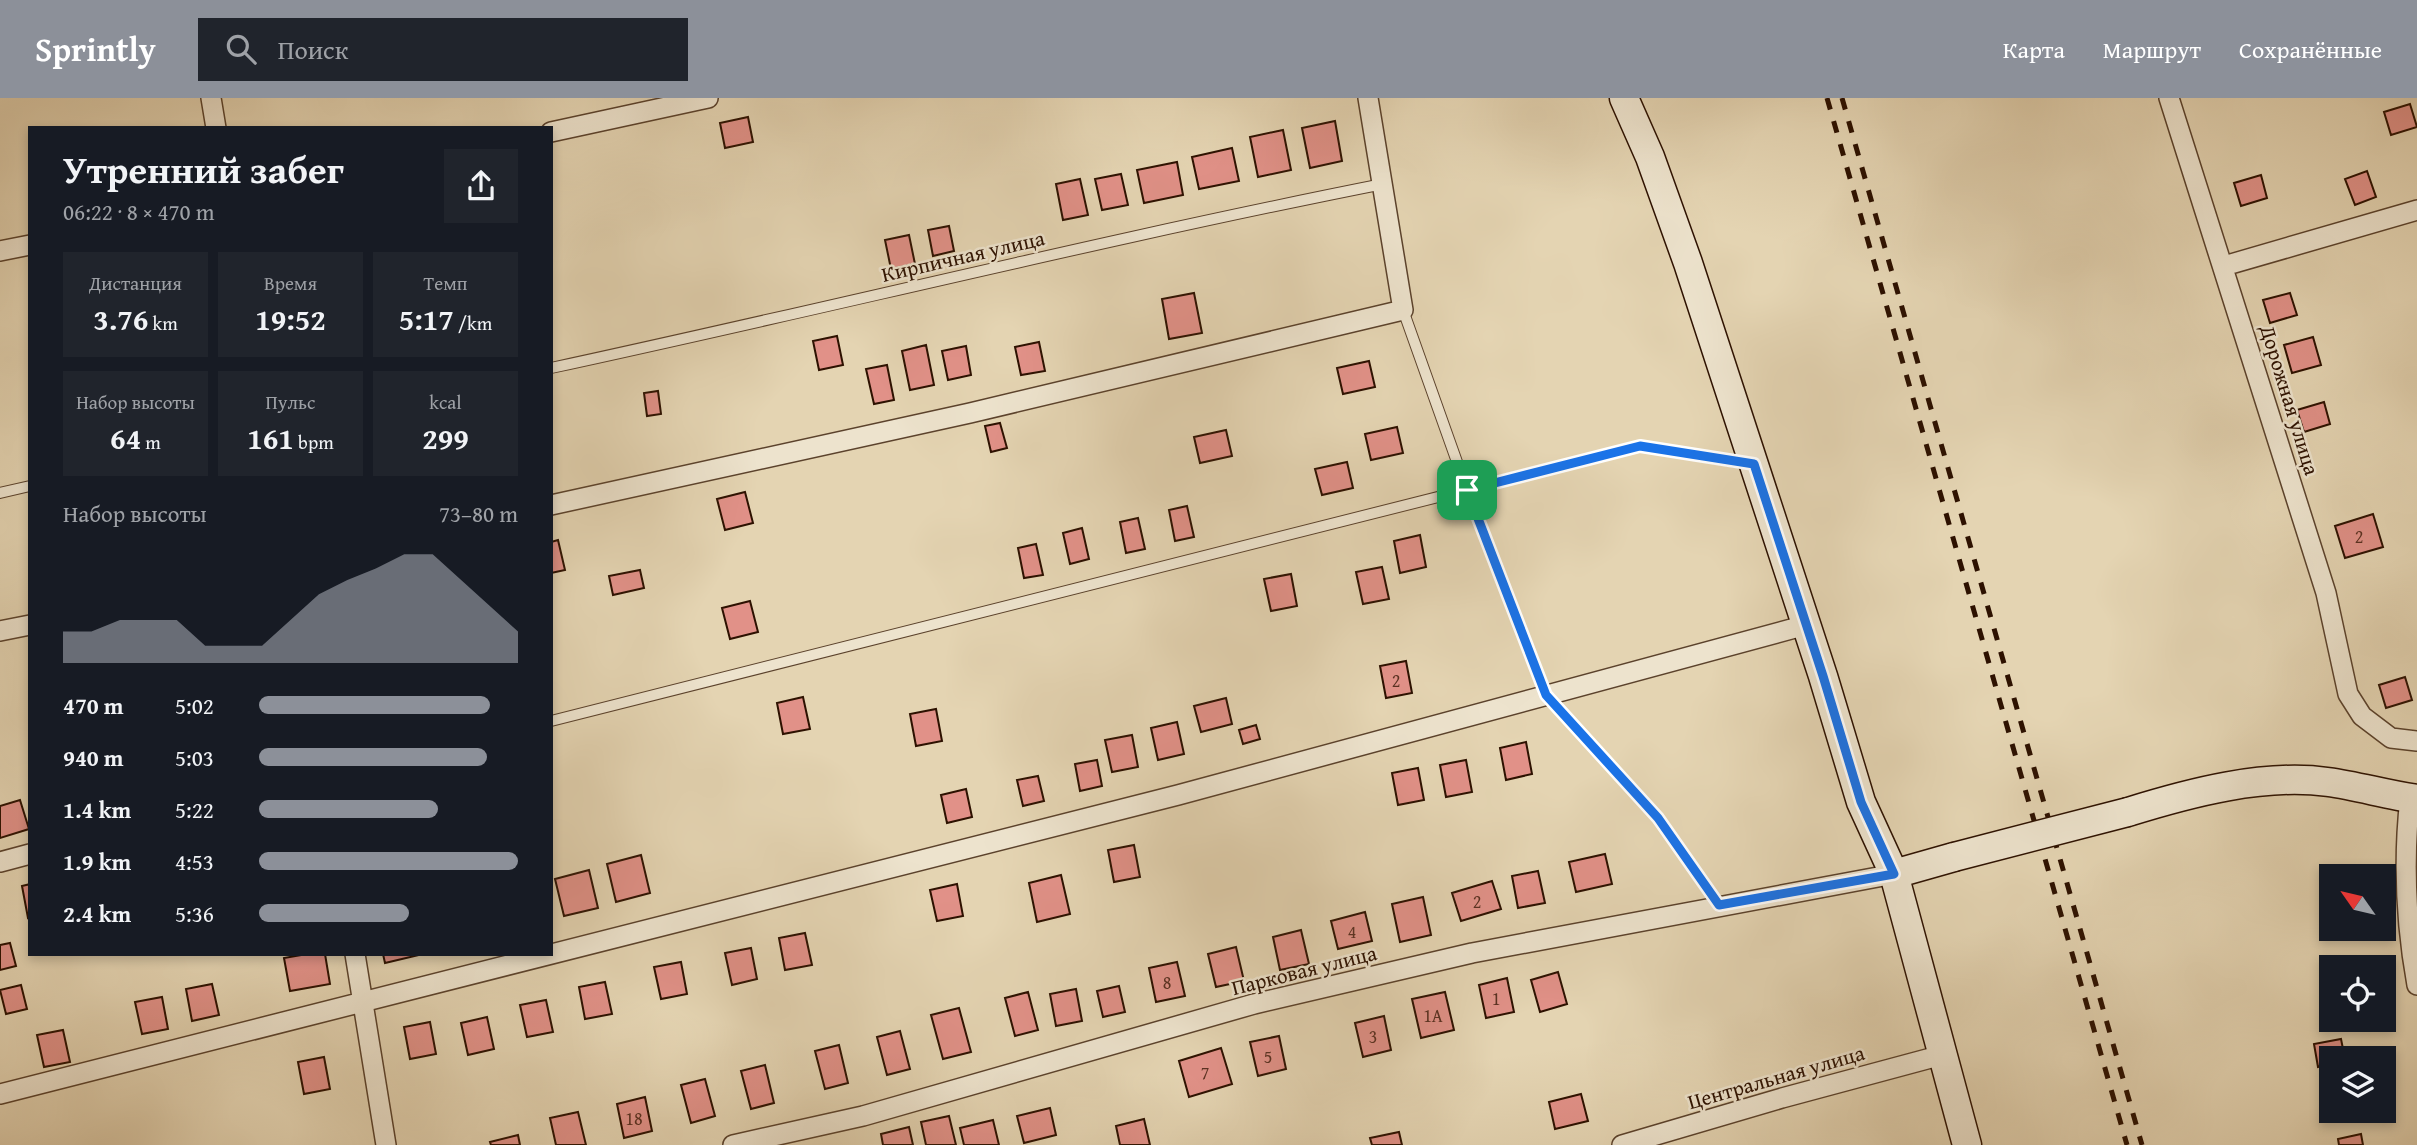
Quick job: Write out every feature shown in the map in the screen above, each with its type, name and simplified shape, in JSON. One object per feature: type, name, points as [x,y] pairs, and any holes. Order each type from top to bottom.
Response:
[{"type":"street","points":[[211,98],[216,126]]},
{"type":"street","points":[[553,132],[708,98]]},
{"type":"street","points":[[553,505],[970,413],[1403,310],[1368,98]]},
{"type":"street","points":[[1624,98],[1650,157],[1684,251],[1861,802],[1894,874],[1967,1145]]},
{"type":"street","name":"Дорожная улица","points":[[2169,98],[2326,593],[2348,694],[2361,716],[2391,738],[2417,741]]},
{"type":"street","points":[[2224,266],[2417,210]]},
{"type":"street","points":[[0,251],[28,244]]},
{"type":"street","points":[[0,631],[28,625]]},
{"type":"street","points":[[553,954],[1164,798],[1806,625]]},
{"type":"street","points":[[1894,874],[2178,797],[2250,782],[2326,781],[2413,798],[2404,849],[2411,954],[2417,985]]},
{"type":"street","points":[[0,862],[28,855]]},
{"type":"street","name":"Парковая улица","points":[[733,1145],[863,1116],[1254,1004],[1472,953],[1894,874]]},
{"type":"street","points":[[355,956],[386,1145]]},
{"type":"street","points":[[0,1094],[544,956]]},
{"type":"street","name":"Центральная улица","points":[[1622,1145],[1942,1055]]},
{"type":"lane","name":"Кирпичная улица","points":[[553,368],[1229,215],[1384,184]]},
{"type":"lane","points":[[1403,310],[1467,490],[1546,695],[1658,818],[1719,905]]},
{"type":"lane","points":[[553,720],[1640,446],[1754,464]]},
{"type":"lane","points":[[0,493],[28,486]]},
{"type":"building","points":[[2410,104],[2417,127],[2391,135],[2384,112]]},
{"type":"building","points":[[748,117],[753,142],[725,148],[720,123]]},
{"type":"building","points":[[1335,121],[1342,161],[1310,168],[1302,128]]},
{"type":"building","points":[[1283,130],[1291,170],[1258,177],[1250,137]]},
{"type":"building","points":[[1232,148],[1239,181],[1199,189],[1192,157]]},
{"type":"building","points":[[1177,162],[1183,195],[1144,203],[1137,170]]},
{"type":"building","points":[[2367,171],[2376,197],[2355,205],[2345,179]]},
{"type":"building","points":[[1121,174],[1128,205],[1102,210],[1095,179]]},
{"type":"building","points":[[2261,175],[2267,198],[2241,206],[2234,183]]},
{"type":"building","points":[[1080,179],[1088,215],[1063,220],[1056,184]]},
{"type":"building","points":[[949,226],[954,251],[933,256],[928,230]]},
{"type":"building","points":[[909,235],[915,264],[891,269],[885,240]]},
{"type":"building","points":[[1194,293],[1202,333],[1169,339],[1162,299]]},
{"type":"building","points":[[2290,293],[2297,315],[2270,323],[2263,300]]},
{"type":"building","points":[[837,336],[843,365],[819,370],[813,341]]},
{"type":"building","points":[[2313,337],[2321,365],[2292,373],[2284,345]]},
{"type":"building","points":[[1039,342],[1045,371],[1021,375],[1015,347]]},
{"type":"building","points":[[926,345],[934,385],[910,390],[902,351]]},
{"type":"building","points":[[966,346],[971,375],[948,380],[942,351]]},
{"type":"building","points":[[1369,361],[1375,387],[1343,394],[1337,368]]},
{"type":"building","points":[[887,365],[894,400],[874,404],[866,369]]},
{"type":"building","points":[[658,391],[661,414],[647,416],[644,393]]},
{"type":"building","points":[[2324,402],[2330,424],[2304,432],[2297,410]]},
{"type":"building","points":[[1000,423],[1007,448],[991,452],[985,426]]},
{"type":"building","points":[[1397,427],[1403,453],[1371,460],[1365,434]]},
{"type":"building","points":[[1226,430],[1232,456],[1200,463],[1194,437]]},
{"type":"building","points":[[1347,462],[1353,488],[1322,495],[1315,469]]},
{"type":"building","points":[[745,492],[753,523],[725,530],[717,499]]},
{"type":"building","points":[[1187,506],[1194,537],[1175,541],[1169,510]]},
{"type":"building","points":[[2373,514],[2383,547],[2345,558],[2335,526]]},
{"type":"building","points":[[1138,518],[1145,549],[1126,553],[1120,522]]},
{"type":"building","points":[[1082,528],[1089,559],[1070,564],[1063,533]]},
{"type":"building","points":[[1420,535],[1426,567],[1400,573],[1394,541]]},
{"type":"building","points":[[558,540],[565,570],[553,573],[553,541]]},
{"type":"building","points":[[1036,544],[1043,575],[1024,578],[1018,548]]},
{"type":"building","points":[[1382,567],[1389,599],[1363,604],[1356,572]]},
{"type":"building","points":[[640,570],[644,588],[613,595],[609,576]]},
{"type":"building","points":[[1291,574],[1297,606],[1271,611],[1264,579]]},
{"type":"building","points":[[750,601],[758,632],[730,639],[722,608]]},
{"type":"building","points":[[1406,661],[1412,693],[1386,698],[1380,666]]},
{"type":"building","points":[[2405,677],[2412,700],[2386,708],[2379,685]]},
{"type":"building","points":[[803,697],[810,729],[783,734],[777,703]]},
{"type":"building","points":[[1226,698],[1232,724],[1201,732],[1194,706]]},
{"type":"building","points":[[936,709],[942,741],[916,746],[910,714]]},
{"type":"building","points":[[1177,722],[1184,754],[1158,760],[1151,728]]},
{"type":"building","points":[[1256,725],[1260,739],[1243,744],[1239,730]]},
{"type":"building","points":[[1132,735],[1138,767],[1112,772],[1105,740]]},
{"type":"building","points":[[1526,742],[1532,774],[1506,780],[1500,748]]},
{"type":"building","points":[[1097,760],[1102,786],[1080,791],[1075,764]]},
{"type":"building","points":[[1466,760],[1472,792],[1446,797],[1440,765]]},
{"type":"building","points":[[1418,768],[1424,800],[1398,805],[1392,773]]},
{"type":"building","points":[[1038,776],[1044,801],[1023,806],[1017,780]]},
{"type":"building","points":[[966,789],[972,817],[947,823],[941,795]]},
{"type":"building","points":[[20,800],[28,829],[0,838],[0,806]]},
{"type":"building","points":[[1134,845],[1140,877],[1114,882],[1108,850]]},
{"type":"building","points":[[1605,854],[1612,884],[1576,892],[1569,862]]},
{"type":"building","points":[[641,855],[650,893],[616,902],[607,864]]},
{"type":"building","points":[[589,870],[598,908],[564,916],[555,879]]},
{"type":"building","points":[[1538,871],[1545,903],[1518,908],[1512,876]]},
{"type":"building","points":[[1061,875],[1070,914],[1037,922],[1029,883]]},
{"type":"building","points":[[1492,881],[1501,909],[1461,921],[1452,893]]},
{"type":"building","points":[[28,884],[28,918],[22,886]]},
{"type":"building","points":[[957,884],[963,916],[937,921],[930,890]]},
{"type":"building","points":[[1423,897],[1431,935],[1400,942],[1392,904]]},
{"type":"building","points":[[1365,912],[1372,941],[1338,949],[1331,921]]},
{"type":"building","points":[[1301,930],[1309,964],[1280,970],[1273,937]]},
{"type":"building","points":[[805,933],[812,965],[785,970],[779,938]]},
{"type":"building","points":[[10,943],[16,966],[0,970],[0,945]]},
{"type":"building","points":[[1236,947],[1244,981],[1216,987],[1208,954]]},
{"type":"building","points":[[751,948],[757,979],[732,985],[725,953]]},
{"type":"building","points":[[325,956],[330,984],[290,991],[284,958]]},
{"type":"building","points":[[383,956],[415,956],[385,963]]},
{"type":"building","points":[[681,962],[687,994],[661,999],[654,967]]},
{"type":"building","points":[[1177,962],[1185,996],[1156,1002],[1149,968]]},
{"type":"building","points":[[1558,972],[1567,1004],[1540,1012],[1531,980]]},
{"type":"building","points":[[1507,978],[1514,1012],[1486,1018],[1479,985]]},
{"type":"building","points":[[605,982],[612,1014],[585,1019],[579,987]]},
{"type":"building","points":[[212,984],[219,1015],[192,1021],[186,989]]},
{"type":"building","points":[[21,985],[27,1009],[6,1014],[0,990]]},
{"type":"building","points":[[1119,986],[1125,1012],[1103,1017],[1097,991]]},
{"type":"building","points":[[1076,989],[1082,1021],[1056,1026],[1050,994]]},
{"type":"building","points":[[1028,992],[1038,1030],[1015,1036],[1005,998]]},
{"type":"building","points":[[1445,992],[1454,1030],[1421,1038],[1412,999]]},
{"type":"building","points":[[162,997],[168,1029],[142,1034],[135,1002]]},
{"type":"building","points":[[546,1000],[553,1032],[527,1037],[520,1005]]},
{"type":"building","points":[[959,1008],[971,1052],[943,1059],[931,1015]]},
{"type":"building","points":[[1384,1016],[1391,1050],[1363,1057],[1355,1023]]},
{"type":"building","points":[[487,1017],[494,1049],[468,1055],[461,1023]]},
{"type":"building","points":[[430,1022],[436,1054],[410,1059],[404,1027]]},
{"type":"building","points":[[63,1030],[70,1062],[44,1067],[37,1035]]},
{"type":"building","points":[[900,1031],[910,1069],[887,1075],[877,1037]]},
{"type":"building","points":[[1279,1036],[1286,1069],[1258,1076],[1250,1042]]},
{"type":"building","points":[[2341,1039],[2342,1046],[2319,1046],[2318,1067],[2314,1044]]},
{"type":"building","points":[[839,1045],[848,1083],[825,1089],[815,1051]]},
{"type":"building","points":[[1221,1048],[1232,1084],[1189,1097],[1179,1061]]},
{"type":"building","points":[[324,1057],[330,1089],[304,1094],[298,1062]]},
{"type":"building","points":[[765,1065],[774,1103],[751,1109],[741,1071]]},
{"type":"building","points":[[705,1079],[715,1116],[691,1123],[681,1085]]},
{"type":"building","points":[[1581,1094],[1588,1121],[1555,1129],[1549,1102]]},
{"type":"building","points":[[645,1097],[652,1131],[624,1138],[617,1104]]},
{"type":"building","points":[[1050,1108],[1056,1135],[1024,1143],[1017,1116]]},
{"type":"building","points":[[578,1112],[586,1145],[556,1145],[550,1118]]},
{"type":"building","points":[[949,1116],[956,1145],[926,1145],[921,1122]]},
{"type":"building","points":[[1144,1119],[1150,1145],[1120,1145],[1116,1126]]},
{"type":"building","points":[[993,1120],[999,1145],[964,1145],[960,1128]]},
{"type":"building","points":[[909,1127],[913,1145],[883,1145],[881,1134]]},
{"type":"building","points":[[1399,1132],[1402,1145],[1372,1145],[1370,1138]]},
{"type":"building","points":[[2361,1134],[2363,1145],[2339,1145],[2338,1139]]},
{"type":"building","points":[[518,1135],[520,1145],[491,1145],[490,1142]]},
{"type":"railway","points":[[1827,98],[2127,1145]]},
{"type":"railway","points":[[1842,98],[2142,1145]]},
{"type":"route","points":[[1640,446],[1754,464],[1861,802],[1894,874],[1719,905],[1658,818],[1546,695],[1467,490],[1640,446]]}]
